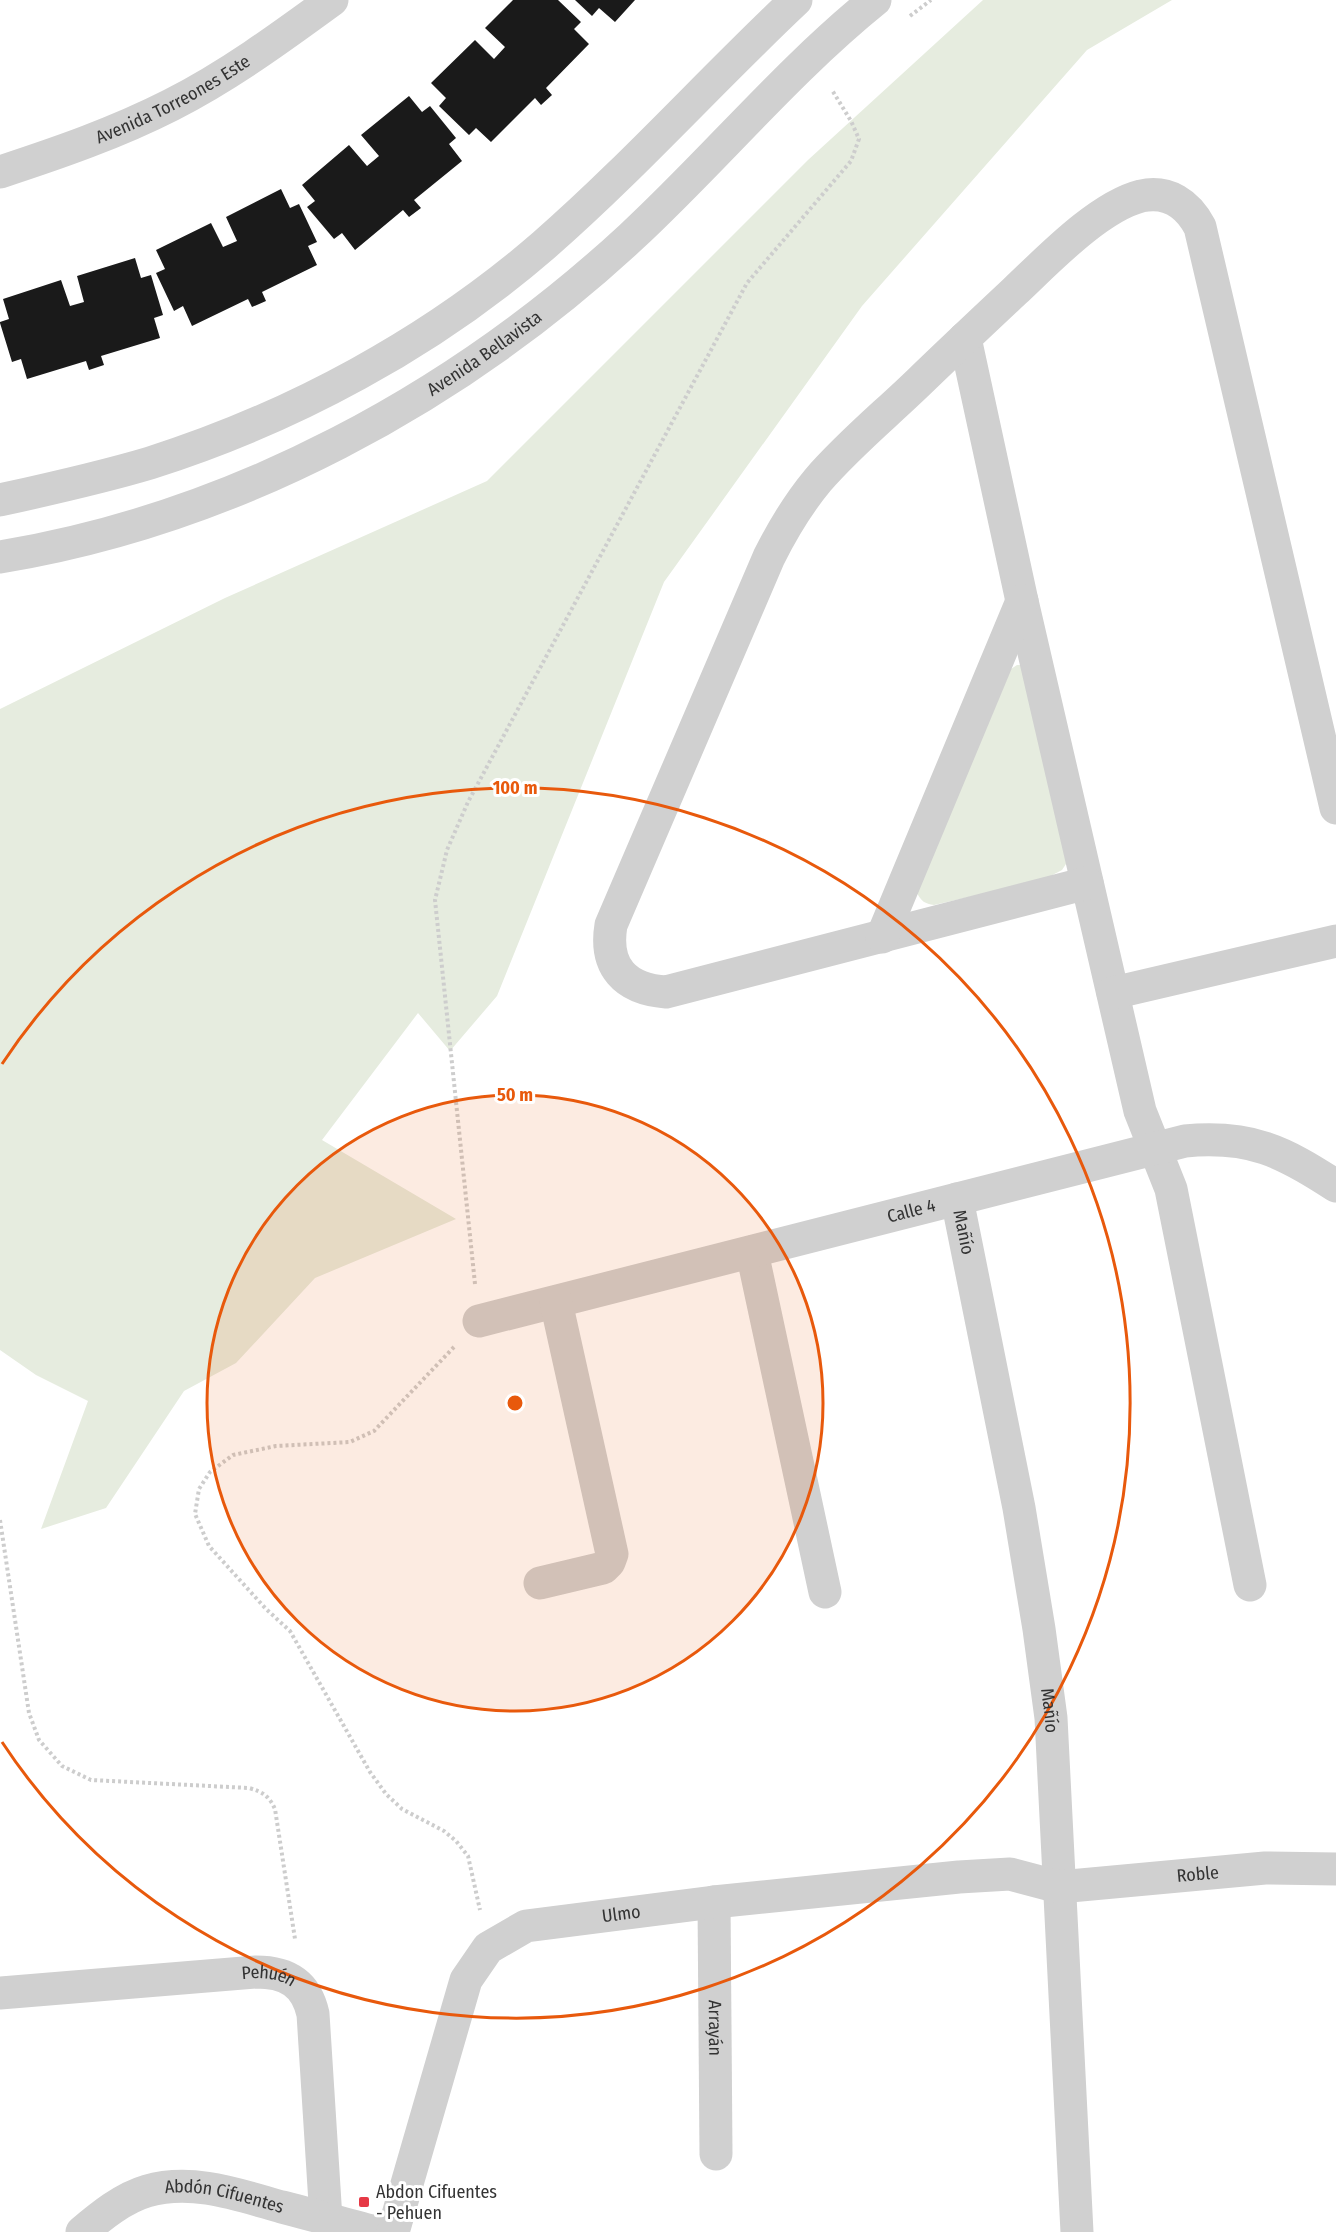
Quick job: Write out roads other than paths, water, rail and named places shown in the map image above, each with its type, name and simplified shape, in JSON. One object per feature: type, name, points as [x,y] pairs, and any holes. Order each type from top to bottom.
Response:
[{"type":"street","name":"Avenida Torreones Este","points":[[0,172],[114,132],[171,105],[226,74],[284,36],[332,0]]},
{"type":"street","points":[[0,500],[78,483],[150,463],[221,438],[290,408],[347,379],[421,336],[542,247],[590,204],[796,0]]},
{"type":"street","name":"Avenida Bellavista","points":[[0,557],[93,536],[174,513],[249,484],[333,446],[457,374],[526,326],[576,287],[673,197],[809,58],[875,0]]},
{"type":"street","points":[[1087,883],[666,992],[649,991],[633,985],[620,974],[612,959],[608,942],[611,925],[769,557],[801,501],[820,478],[965,338],[1087,226],[1130,200],[1143,196],[1158,195],[1184,204],[1200,227],[1336,808]]},
{"type":"street","points":[[965,338],[1022,601],[1140,1111],[1171,1189],[1250,1585]]},
{"type":"street","points":[[882,937],[1022,601]]},
{"type":"street","points":[[1113,993],[1336,941]]},
{"type":"street","name":"Calle 4","points":[[479,1321],[1185,1141],[1237,1140],[1266,1147],[1293,1159],[1336,1186]]},
{"type":"street","name":"Mañío","points":[[957,1199],[1018,1508],[1039,1629],[1051,1718],[1077,2232]]},
{"type":"street","points":[[752,1252],[825,1592]]},
{"type":"street","points":[[540,1583],[603,1568],[609,1562],[612,1554],[556,1302]]},
{"type":"street","name":"Roble","points":[[1059,1887],[1265,1868],[1336,1869]]},
{"type":"street","name":"Ulmo","points":[[393,2232],[466,1980],[488,1948],[526,1926],[714,1902],[959,1877],[1010,1874],[1059,1887]]},
{"type":"street","name":"Arrayán","points":[[714,1902],[716,2154]]},
{"type":"street","name":"Pehuén","points":[[0,1993],[256,1972],[272,1972],[282,1975],[298,1985],[305,1993],[313,2014],[326,2219]]},
{"type":"street","name":"Abdón Cifuentes","points":[[82,2232],[125,2201],[147,2191],[174,2187],[213,2188],[375,2232]]},
{"type":"place","name":"Abdon Cifuentes - Pehuen","points":[[364,2202]]}]
